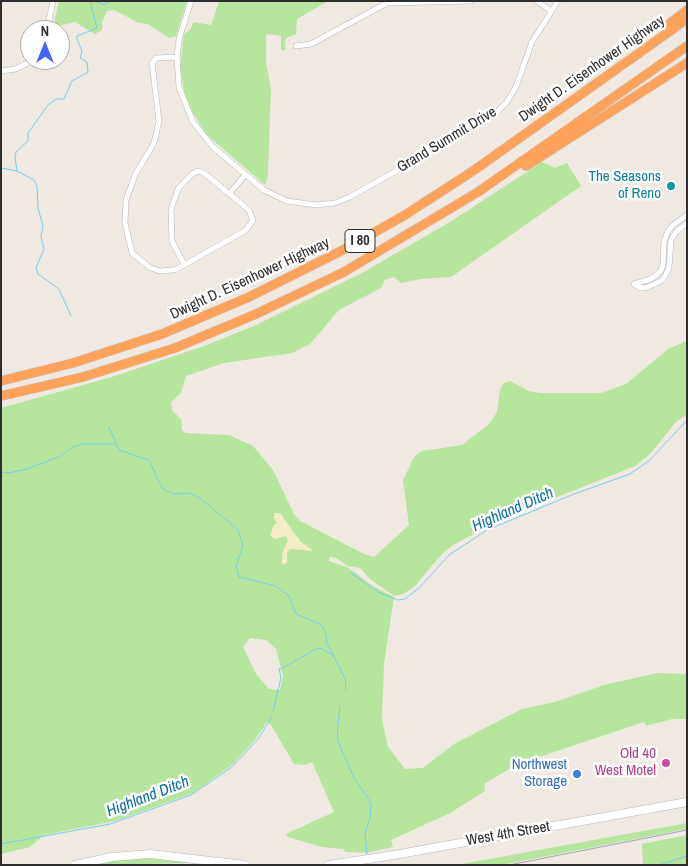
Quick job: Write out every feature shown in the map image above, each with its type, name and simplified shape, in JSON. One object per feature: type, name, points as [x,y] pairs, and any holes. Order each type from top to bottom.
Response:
[{"type":"highway","points":[[634,55],[687,10]]},
{"type":"highway","name":"Dwight D. Eisenhower Highway","points":[[1,381],[73,363],[162,334],[219,311],[313,266],[374,233],[439,193],[687,19]]},
{"type":"highway","name":"Dwight D. Eisenhower Highway","points":[[1,396],[83,377],[175,348],[256,314],[344,272],[444,215],[687,46]]},
{"type":"highway","points":[[385,250],[401,244],[433,225],[687,63]]},
{"type":"main road","name":"West 4th Street","points":[[328,865],[394,856],[687,802]]},
{"type":"main road","points":[[74,865],[112,856],[150,854],[246,865]]},
{"type":"street","points":[[49,20],[53,1]]},
{"type":"street","points":[[191,1],[177,57],[179,87],[193,122],[213,147],[245,175],[229,194]]},
{"type":"street","points":[[296,46],[311,44],[380,5],[391,2],[471,1]]},
{"type":"street","points":[[537,1],[551,11]]},
{"type":"street","name":"Grand Summit Drive","points":[[245,175],[280,199],[308,205],[326,204],[343,200],[485,121],[500,110],[512,95],[520,78],[532,42],[558,1]]},
{"type":"street","points":[[177,57],[156,58],[152,63],[159,113],[157,136],[131,183],[124,214],[130,248],[139,261],[159,271],[173,270],[184,264],[246,230],[253,220],[249,210],[201,172],[192,174],[178,190],[172,203],[172,242],[184,264]]},
{"type":"street","points":[[1,70],[20,67]]},
{"type":"street","points":[[687,215],[672,226],[667,233],[664,242],[661,271],[651,280],[634,284],[640,288],[648,287],[663,280],[669,268],[671,240],[676,232],[687,223]]},
{"type":"green space","points":[[59,1],[187,1],[176,36],[169,38],[148,24],[139,23],[114,10],[107,11],[102,22],[102,30],[95,34],[75,22],[70,23],[70,20],[55,20]]},
{"type":"green space","points":[[219,1],[328,1],[297,19],[296,34],[286,38],[285,50],[281,50],[281,36],[266,34],[266,63],[271,89],[268,175],[265,185],[207,135],[191,110],[184,91],[180,66],[184,34],[190,30],[194,22],[211,25]]},
{"type":"green space","points":[[542,162],[555,168],[567,163],[581,186],[451,277],[421,279],[401,283],[394,277],[385,280],[381,288],[339,310],[310,344],[292,353],[224,363],[186,376],[181,393],[171,402],[172,410],[181,419],[182,430],[186,433],[229,435],[253,446],[273,470],[294,514],[300,521],[364,554],[374,557],[409,525],[403,480],[414,457],[422,451],[462,445],[489,424],[497,412],[500,389],[504,383],[510,381],[529,391],[540,393],[601,393],[626,384],[668,349],[687,341],[687,414],[676,422],[650,454],[635,466],[502,519],[453,545],[442,554],[414,587],[403,594],[394,596],[370,579],[360,568],[348,566],[336,558],[330,557],[329,561],[347,567],[373,586],[394,597],[384,663],[382,719],[388,747],[405,769],[423,768],[454,744],[522,709],[555,702],[604,685],[657,673],[687,674],[687,719],[672,719],[646,726],[644,722],[518,764],[484,784],[485,791],[450,813],[391,840],[393,847],[366,853],[345,852],[344,849],[321,847],[288,837],[286,834],[334,812],[312,762],[305,765],[294,764],[271,725],[267,722],[255,740],[232,765],[193,793],[115,821],[44,835],[30,847],[1,854],[1,408],[115,376],[204,346],[256,325],[362,273],[450,222]],"holes":[[[250,638],[266,640],[276,649],[283,676],[280,690],[269,689],[256,674],[243,647]]]},
{"type":"green space","points":[[687,823],[687,829],[501,865],[456,865]]},
{"type":"green space","points":[[687,835],[687,865],[643,865],[642,844]]},
{"type":"green space","points":[[132,858],[152,858],[212,865],[191,863],[91,865]]},
{"type":"sand","points":[[274,513],[280,513],[300,541],[313,551],[291,549],[287,553],[287,563],[282,564],[282,554],[288,540],[286,536],[275,539],[270,535],[274,525],[277,523]]},
{"type":"waterway","points":[[71,316],[59,289],[38,274],[36,268],[44,249],[41,237],[43,226],[38,208],[37,187],[34,180],[17,171],[15,158],[16,152],[28,141],[28,133],[48,105],[56,99],[64,99],[72,81],[88,72],[87,62],[80,58],[82,51],[77,36],[97,28],[91,5],[92,1]]},
{"type":"waterway","points":[[95,1],[104,5],[110,1]]},
{"type":"waterway","points":[[1,168],[17,171]]},
{"type":"waterway","name":"Highland Ditch","points":[[351,573],[378,592],[398,600],[405,599],[420,587],[449,555],[487,530],[574,494],[630,474],[649,461],[687,420]]},
{"type":"waterway","points":[[109,427],[119,450],[149,460],[162,488],[173,494],[189,493],[200,498],[238,530],[243,546],[236,566],[239,577],[276,586],[289,596],[296,614],[320,624],[325,630],[327,643],[345,679],[346,690]]},
{"type":"waterway","points":[[1,472],[8,473],[27,469],[61,456],[74,446],[83,444],[114,444]]},
{"type":"waterway","points":[[279,670],[316,649],[320,648],[333,655]]},
{"type":"waterway","name":"Highland Ditch","points":[[273,711],[281,678],[279,668]]},
{"type":"waterway","points":[[340,706],[337,735],[339,744],[354,778],[371,803],[370,818],[365,834],[367,854]]},
{"type":"waterway","name":"Highland Ditch","points":[[1,844],[110,824],[191,795],[232,767],[259,738],[272,716]]},
{"type":"waterway","points":[[659,865],[687,856]]},
{"type":"railway","points":[[509,865],[687,830]]},
{"type":"place","name":"The Seasons of Reno","points":[[671,186]]},
{"type":"place","name":"Old 40 West Motel","points":[[666,763]]},
{"type":"place","name":"Northwest Storage","points":[[577,774]]}]
